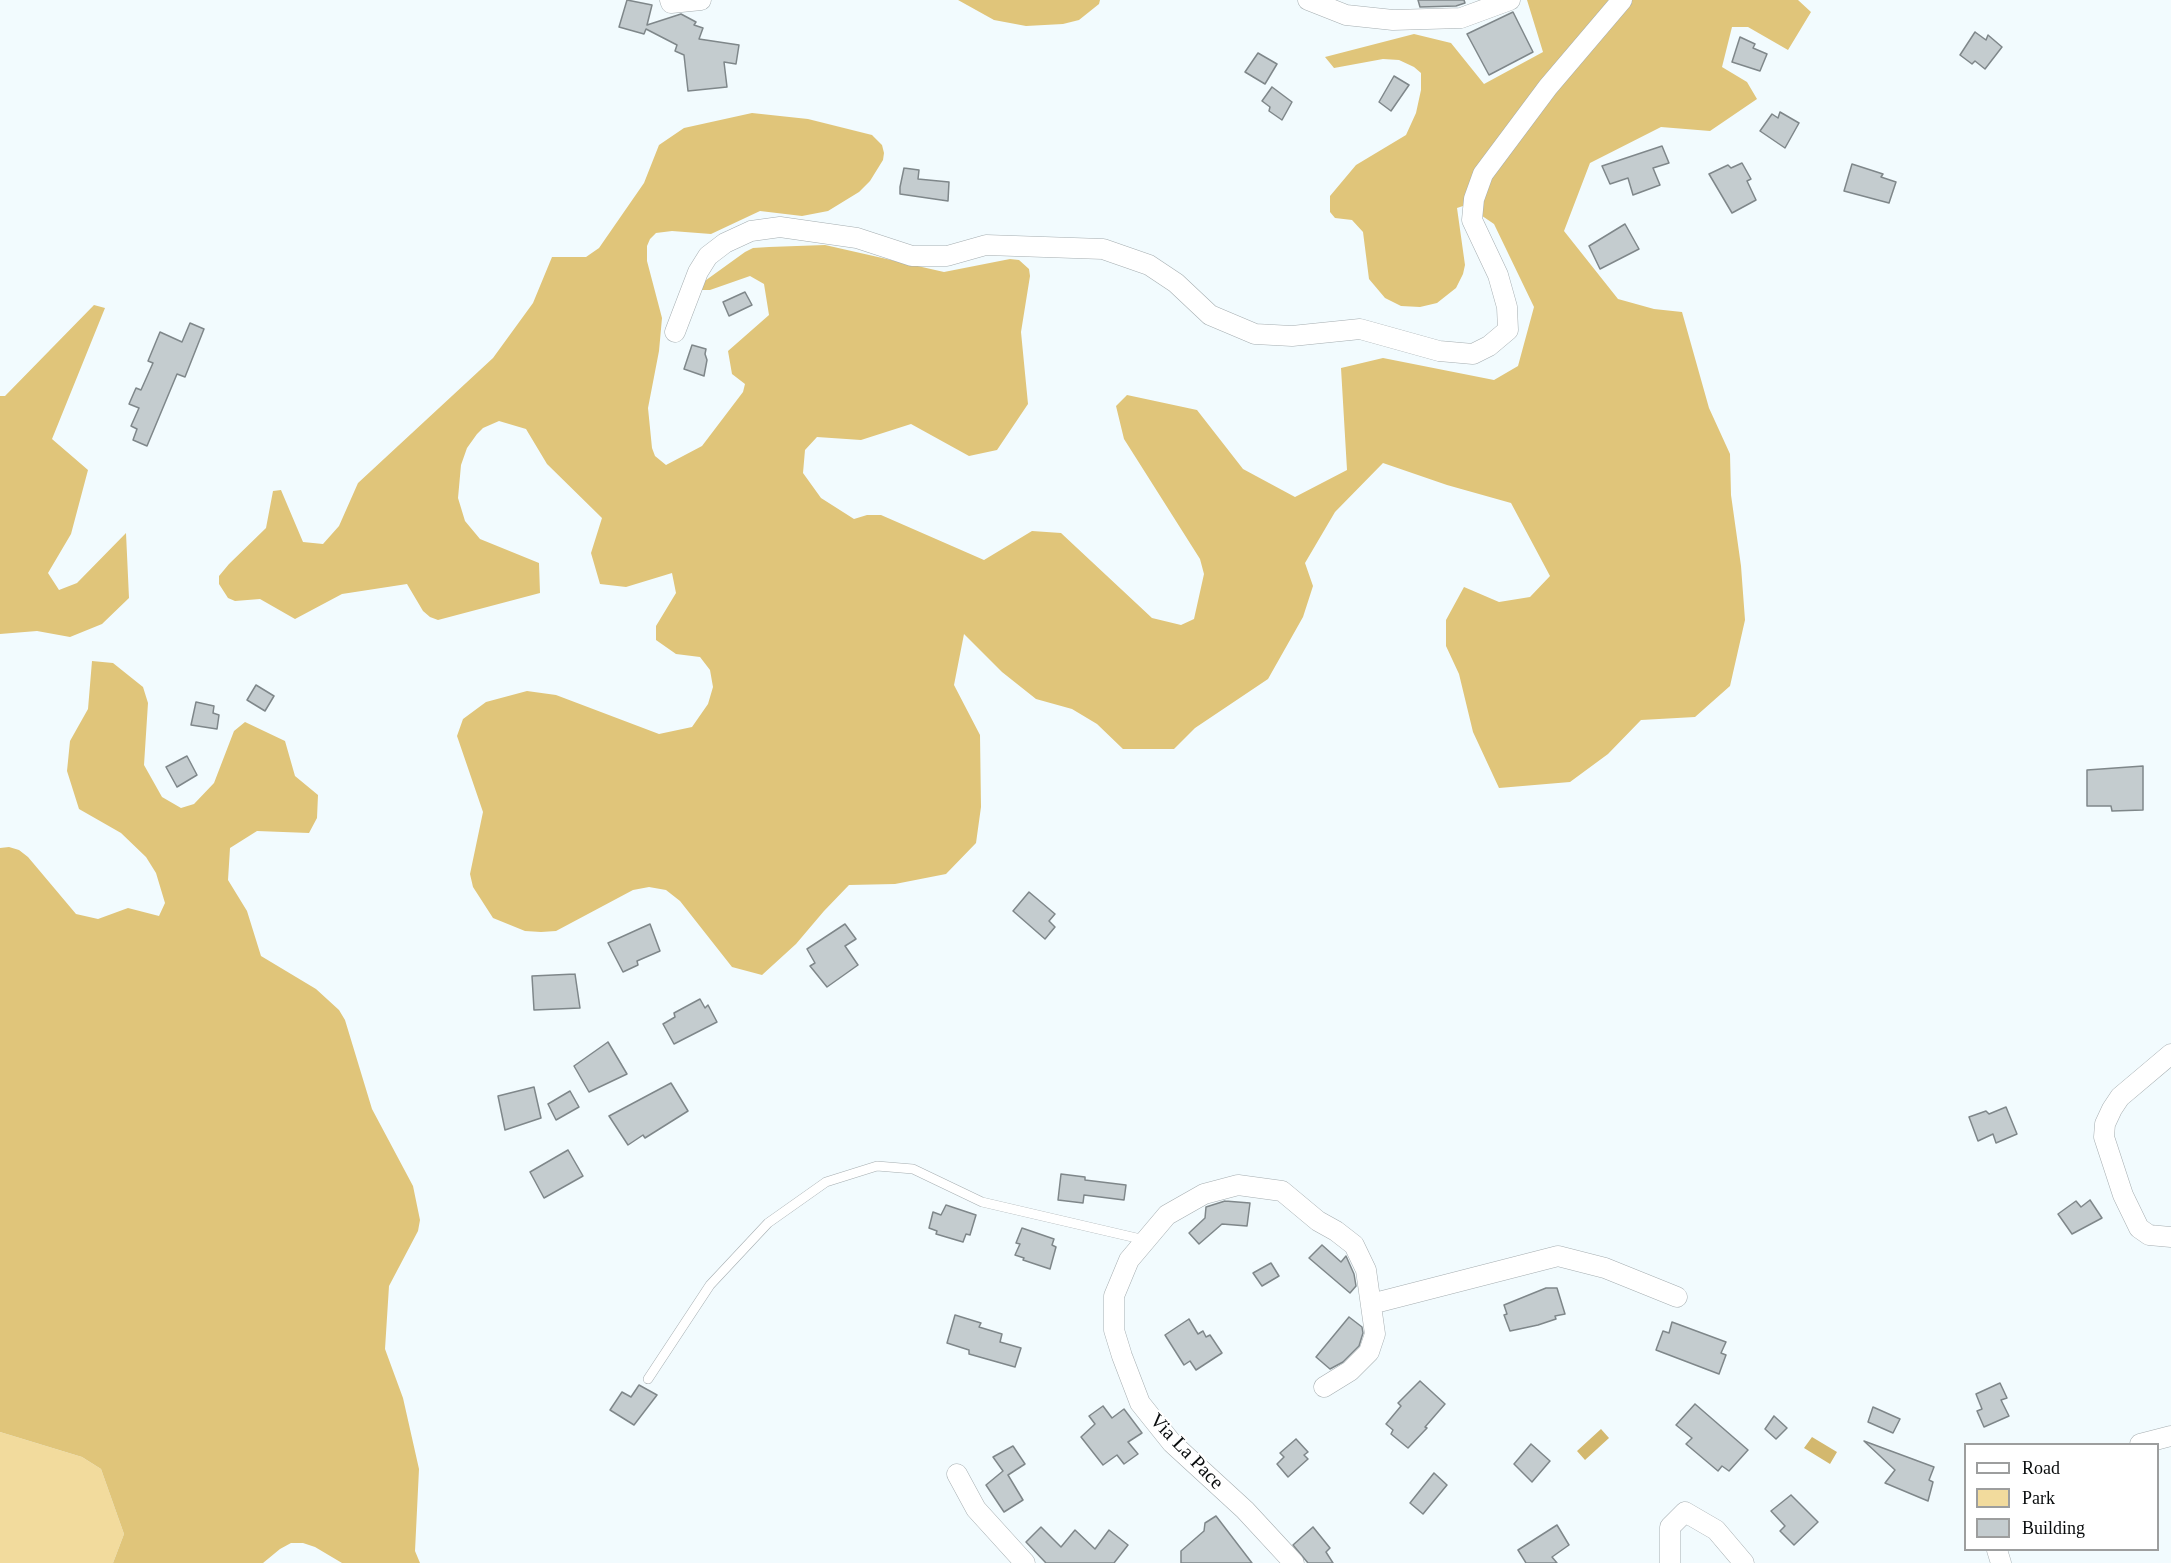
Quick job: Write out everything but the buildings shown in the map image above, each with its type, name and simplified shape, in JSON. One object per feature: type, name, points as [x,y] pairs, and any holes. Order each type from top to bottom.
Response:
[{"type":"street","points":[[670,0],[671,3],[701,0]]},
{"type":"street","points":[[1308,0],[1347,15],[1393,20],[1461,18],[1510,0]]},
{"type":"street","points":[[675,332],[698,272],[708,256],[725,243],[750,231],[780,227],[857,238],[912,256],[947,256],[986,244],[1103,249],[1149,265],[1176,283],[1210,315],[1256,334],[1292,336],[1360,329],[1439,351],[1473,354],[1490,346],[1508,330],[1507,307],[1498,275],[1472,220],[1474,199],[1483,174],[1548,87],[1622,0]]},
{"type":"street","points":[[2171,1054],[2120,1097],[2109,1116],[2104,1137],[2123,1195],[2139,1228],[2149,1235],[2171,1237]]},
{"type":"street","name":"Via La Pace","points":[[1294,1563],[1245,1510],[1172,1443],[1140,1403],[1113,1330],[1114,1296],[1129,1260],[1167,1215],[1204,1194],[1238,1185],[1282,1191],[1318,1221],[1354,1245],[1366,1270],[1375,1334],[1369,1352],[1350,1371],[1324,1387]]},
{"type":"street","points":[[1371,1304],[1558,1256],[1605,1268],[1677,1297]]},
{"type":"street","points":[[2144,1443],[2171,1436]]},
{"type":"street","points":[[957,1474],[976,1509],[1024,1563]]},
{"type":"street","points":[[1670,1563],[1670,1527],[1685,1512],[1716,1530],[1744,1563]]},
{"type":"lane","points":[[648,1379],[710,1285],[768,1223],[826,1182],[877,1166],[913,1168],[982,1202],[1145,1240]]},
{"type":"green space","points":[[0,1432],[82,1457],[101,1469],[124,1534],[113,1563],[0,1563]]},
{"type":"shaded area","points":[[958,0],[1100,0],[1099,4],[1079,20],[1063,24],[1026,26],[994,20]]},
{"type":"shaded area","points":[[1527,0],[1798,0],[1811,12],[1788,50],[1748,27],[1732,27],[1722,67],[1747,82],[1757,99],[1710,131],[1661,127],[1590,163],[1564,231],[1618,299],[1654,309],[1682,312],[1709,408],[1730,454],[1731,495],[1741,566],[1745,620],[1730,686],[1695,717],[1641,720],[1608,754],[1570,782],[1499,788],[1473,732],[1459,674],[1446,646],[1446,620],[1464,587],[1499,602],[1530,597],[1550,576],[1511,503],[1447,485],[1383,463],[1335,512],[1305,563],[1313,586],[1303,617],[1268,679],[1195,728],[1174,749],[1123,749],[1097,724],[1072,709],[1036,699],[1002,672],[964,634],[954,685],[980,735],[981,807],[976,843],[946,874],[895,884],[849,885],[796,944],[762,975],[732,967],[680,901],[666,890],[649,887],[633,890],[556,931],[541,932],[525,931],[493,918],[473,887],[470,874],[483,812],[457,736],[463,719],[486,702],[527,691],[556,695],[659,734],[692,727],[708,704],[713,687],[710,670],[700,657],[676,654],[656,640],[656,626],[676,593],[672,573],[626,587],[600,584],[591,553],[602,518],[547,464],[526,429],[499,421],[483,428],[477,434],[467,448],[461,465],[458,498],[465,521],[480,539],[539,563],[540,593],[438,620],[423,611],[407,584],[342,594],[295,619],[260,599],[235,601],[228,598],[219,584],[219,576],[229,564],[266,528],[273,491],[281,490],[303,542],[323,544],[339,526],[358,483],[493,358],[533,303],[552,257],[586,257],[599,248],[644,183],[659,145],[684,128],[752,113],[808,119],[872,135],[882,145],[883,160],[870,181],[859,192],[828,211],[802,216],[760,211],[711,234],[672,231],[656,233],[650,239],[647,246],[647,261],[662,318],[659,351],[648,408],[652,448],[655,456],[666,465],[702,446],[743,392],[745,384],[732,374],[728,351],[769,315],[764,284],[750,276],[710,290],[702,290],[702,283],[745,252],[753,248],[825,245],[944,272],[1010,259],[1019,260],[1029,269],[1030,276],[1021,332],[1028,404],[997,450],[969,456],[911,424],[861,440],[817,437],[805,450],[803,473],[821,498],[854,519],[867,515],[881,515],[984,560],[1032,531],[1061,533],[1152,618],[1181,625],[1194,619],[1204,574],[1200,559],[1124,439],[1116,406],[1127,395],[1197,410],[1243,469],[1295,497],[1347,470],[1341,368],[1383,358],[1494,380],[1518,366],[1534,307],[1494,224],[1466,205],[1457,208],[1465,265],[1463,274],[1456,288],[1437,303],[1420,307],[1401,306],[1385,298],[1369,279],[1363,232],[1352,220],[1335,218],[1330,212],[1330,196],[1356,165],[1406,135],[1416,113],[1421,90],[1421,73],[1399,60],[1383,59],[1334,68],[1325,57],[1414,34],[1451,43],[1484,84],[1543,52]]},
{"type":"shaded area","points":[[94,305],[105,308],[52,439],[88,470],[71,534],[48,573],[59,590],[77,583],[126,533],[129,598],[102,624],[70,637],[37,631],[0,634],[0,396],[5,396]]},
{"type":"shaded area","points":[[92,661],[113,663],[143,687],[148,703],[144,765],[162,797],[181,808],[194,804],[214,783],[234,731],[245,722],[285,741],[295,776],[318,795],[317,818],[309,833],[257,831],[230,848],[228,880],[247,911],[261,956],[316,989],[339,1010],[345,1020],[372,1109],[413,1186],[420,1220],[418,1231],[389,1286],[385,1349],[403,1398],[419,1469],[415,1551],[420,1563],[342,1563],[315,1547],[303,1543],[291,1543],[263,1563],[113,1563],[124,1534],[101,1469],[82,1457],[0,1432],[0,848],[9,847],[19,850],[28,857],[76,914],[98,919],[128,908],[159,916],[165,903],[156,873],[146,857],[121,833],[79,809],[67,771],[70,741],[88,709]]},
{"type":"shaded area","points":[[1601,1429],[1609,1438],[1585,1460],[1577,1451]]},
{"type":"shaded area","points":[[1812,1437],[1837,1452],[1830,1464],[1804,1448]]}]
